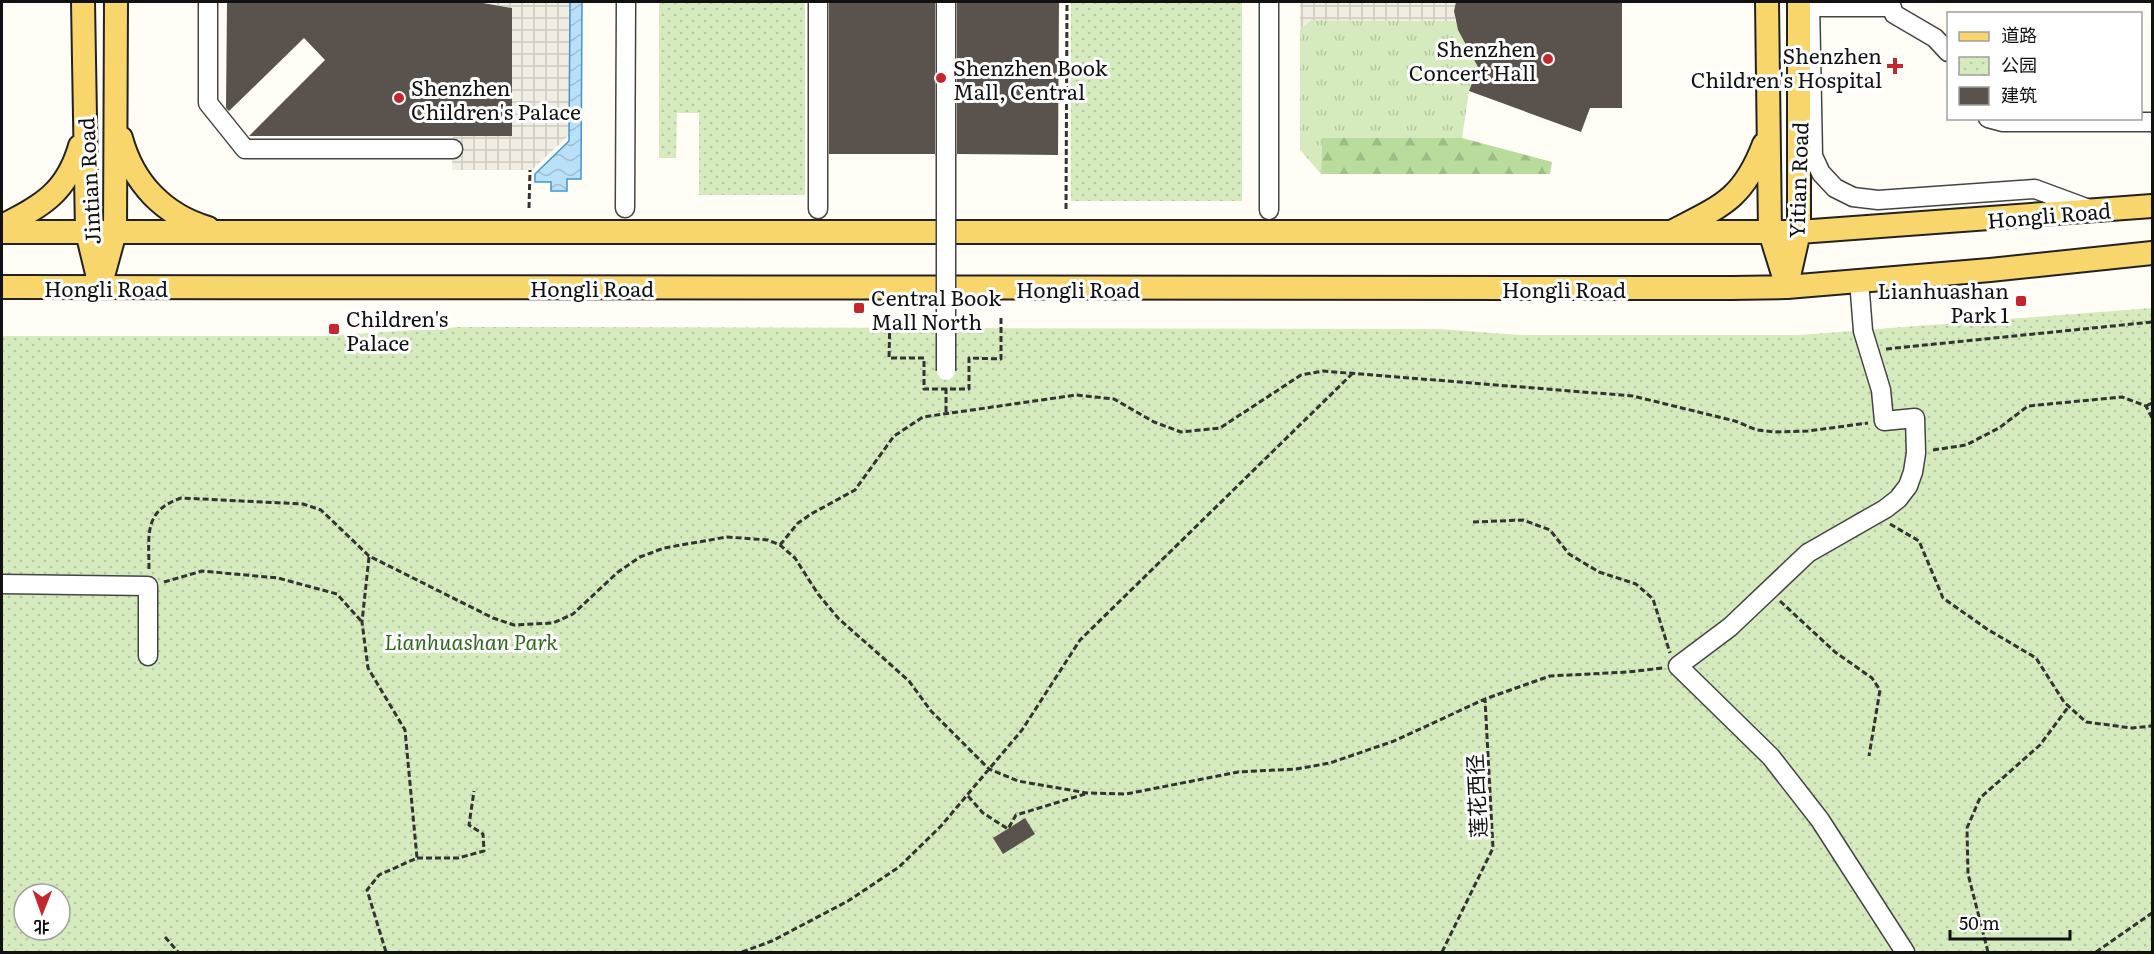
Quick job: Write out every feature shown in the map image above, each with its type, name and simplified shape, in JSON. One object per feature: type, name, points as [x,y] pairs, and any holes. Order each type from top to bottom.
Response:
[{"type":"main road","name":"Jintian Road","points":[[83,2],[87,232],[100,287]]},
{"type":"main road","name":"Jintian Road","points":[[100,287],[116,232],[116,2]]},
{"type":"main road","name":"Yitian Road","points":[[1767,2],[1770,232],[1787,286]]},
{"type":"main road","name":"Yitian Road","points":[[1787,286],[1799,232],[1807,3]]},
{"type":"main road","points":[[116,120],[124,152],[138,179],[161,205],[190,222],[225,232]]},
{"type":"main road","points":[[2,226],[36,208],[56,192],[75,166],[84,136]]},
{"type":"main road","points":[[1671,231],[1736,195],[1751,175],[1767,137]]},
{"type":"main road","name":"Hongli Road","points":[[2,232],[1799,232],[2152,206]]},
{"type":"main road","name":"Hongli Road","points":[[2,287],[1787,286],[2152,253]]},
{"type":"street","points":[[208,2],[207,104],[245,148],[453,149]]},
{"type":"street","points":[[625,208],[626,2]]},
{"type":"street","points":[[818,2],[818,209]]},
{"type":"street","points":[[946,2],[946,380]]},
{"type":"street","points":[[1269,2],[1269,210]]},
{"type":"street","points":[[1947,51],[1935,38],[1894,14],[1890,4],[1807,3],[1812,148],[1816,166],[1835,188],[1853,197],[1878,200],[2035,189],[2093,211]]},
{"type":"street","points":[[1996,120],[2002,122],[2152,122]]},
{"type":"street","points":[[1859,280],[1863,331],[1881,390],[1884,420],[1915,418],[1916,453],[1908,486],[1898,499],[1875,515],[1808,553],[1730,627],[1678,666],[1771,757],[1820,820],[1905,952]]},
{"type":"street","points":[[2,584],[148,586],[148,656]]},
{"type":"path","points":[[1066,210],[1067,2]]},
{"type":"path","points":[[529,208],[530,170]]},
{"type":"path","points":[[890,315],[889,358],[924,358],[924,389],[946,380],[969,389],[969,358],[1001,358],[1001,315]]},
{"type":"path","points":[[1869,351],[2152,322]]},
{"type":"path","points":[[780,545],[798,523],[855,490],[894,436],[923,417],[1076,395],[1114,399],[1154,422],[1181,432],[1220,428],[1302,375],[1323,371],[1633,396],[1735,421],[1757,430],[1775,432],[1808,431],[1884,420]]},
{"type":"path","points":[[742,952],[754,950],[848,901],[899,867],[942,826],[1022,730],[1080,640],[1353,373]]},
{"type":"path","points":[[946,380],[946,413]]},
{"type":"path","points":[[1916,453],[1966,445],[2000,428],[2028,406],[2122,397],[2146,406],[2152,404]]},
{"type":"path","points":[[2146,406],[2152,418]]},
{"type":"path","points":[[362,622],[337,594],[278,578],[202,571],[148,586],[150,525],[155,513],[167,502],[181,498],[303,504],[321,510],[369,556],[493,618],[514,625],[530,626],[553,622],[573,614],[618,572],[640,558],[664,548],[727,537],[751,537],[780,545],[795,558],[818,594],[838,618],[909,681],[931,711],[989,769],[1018,781],[1087,794],[1126,794],[1238,772],[1296,769],[1330,763],[1394,741],[1485,699],[1550,676],[1628,672],[1678,666],[1669,652],[1653,599],[1636,584],[1599,572],[1569,554],[1550,530],[1523,520],[1473,522]]},
{"type":"path","points":[[1875,515],[1919,541],[1942,598],[1987,629],[2036,658],[2069,706],[2086,722],[2132,728],[2152,726]]},
{"type":"path","points":[[369,556],[362,622],[368,668],[405,730],[417,858]]},
{"type":"path","points":[[1767,590],[1835,652],[1872,678],[1880,690],[1869,756]]},
{"type":"path","name":"莲花西径","points":[[1442,952],[1493,848],[1485,699]]},
{"type":"path","points":[[1988,952],[1968,874],[1967,828],[1980,798],[2040,745],[2069,706]]},
{"type":"path","points":[[386,952],[367,890],[379,875],[417,858],[458,858],[484,851],[483,834],[469,825],[474,791]]},
{"type":"path","points":[[967,796],[983,813],[1008,829],[1016,815],[1087,794]]},
{"type":"path","points":[[2096,952],[2152,913]]},
{"type":"path","points":[[165,937],[178,952]]},
{"type":"green space","points":[[659,2],[805,2],[805,195],[699,195],[699,113],[677,113],[676,158],[659,158]]},
{"type":"green space","points":[[1071,2],[1242,2],[1242,201],[1071,201]]},
{"type":"green space","points":[[1311,20],[1455,21],[1478,67],[1469,91],[1462,138],[1322,138],[1321,174],[1300,150],[1300,29]]},
{"type":"green space","points":[[1322,138],[1462,138],[1552,162],[1550,174],[1321,174]]},
{"type":"green space","name":"Lianhuashan Park","points":[[2152,308],[2152,952],[2,952],[2,336],[324,336],[459,327],[1440,329],[1519,335],[1800,335]]},
{"type":"shaded area","points":[[477,2],[570,2],[569,135],[532,170],[452,170],[453,136],[512,136],[512,8]]},
{"type":"shaded area","points":[[1300,2],[1456,2],[1455,21],[1311,20],[1300,29]]},
{"type":"water","points":[[570,2],[582,2],[581,179],[567,179],[567,191],[551,191],[551,182],[535,182],[535,174],[569,141]]},
{"type":"building","name":"Shenzhen Children's Palace","points":[[227,2],[477,2],[512,8],[512,136],[249,136],[325,60],[304,38],[229,111],[226,108]]},
{"type":"building","points":[[829,2],[935,2],[935,154],[829,154]]},
{"type":"building","points":[[957,2],[1059,2],[1058,155],[957,154]]},
{"type":"building","name":"Shenzhen Concert Hall","points":[[1456,2],[1622,2],[1622,108],[1590,108],[1581,132],[1469,91],[1478,67],[1458,30],[1454,11]]},
{"type":"building","points":[[1025,818],[1035,834],[1003,854],[993,838]]},
{"type":"place","name":"Shenzhen Concert Hall","points":[[1548,59]]},
{"type":"place","name":"Shenzhen Children's Hospital","points":[[1895,66]]},
{"type":"place","name":"Shenzhen Book Mall, Central","points":[[941,78]]},
{"type":"place","name":"Shenzhen Children's Palace","points":[[399,98]]},
{"type":"place","name":"Lianhuashan Park 1","points":[[2021,301]]},
{"type":"place","name":"Central Book Mall North","points":[[859,308]]},
{"type":"place","name":"Children's Palace","points":[[334,329]]}]
